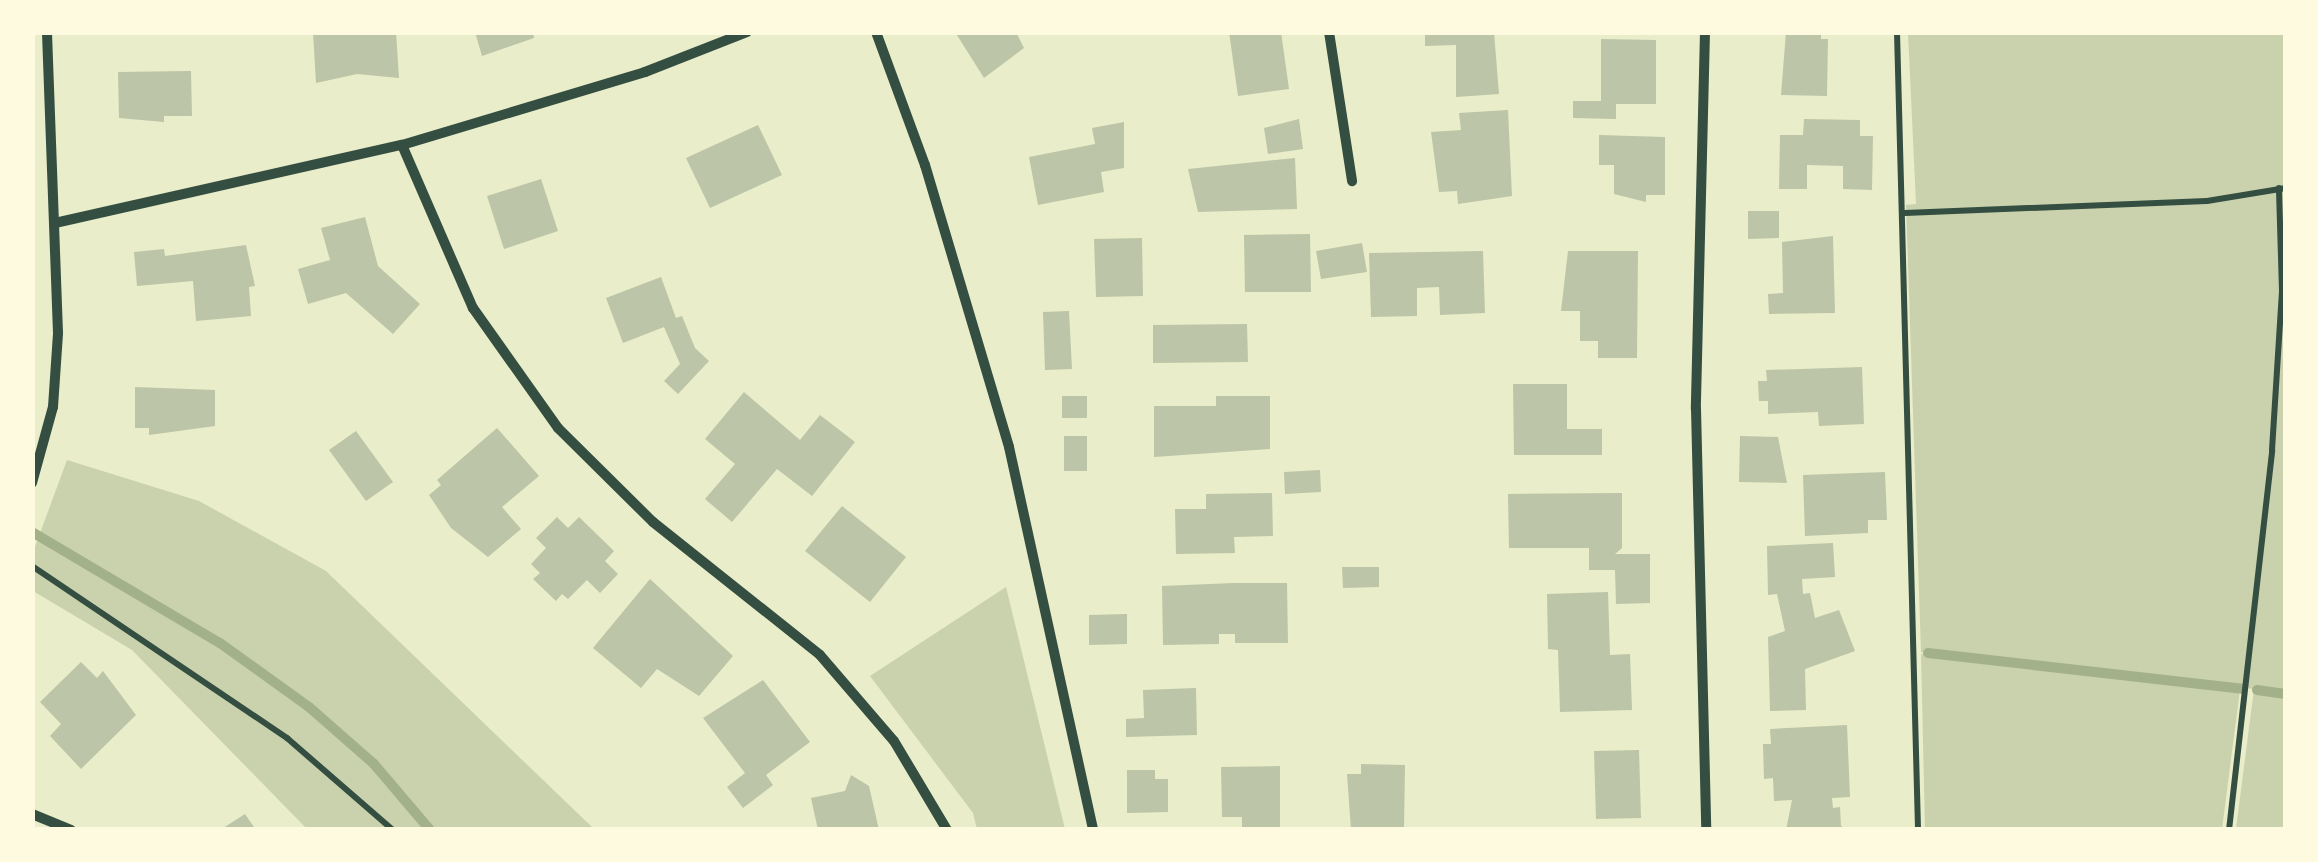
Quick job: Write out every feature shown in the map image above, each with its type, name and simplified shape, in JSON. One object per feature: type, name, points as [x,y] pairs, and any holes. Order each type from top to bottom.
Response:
[{"type":"street","points":[[32,483],[54,396],[56,222],[47,32]]},
{"type":"street","points":[[56,222],[402,145],[612,83],[746,32]]},
{"type":"street","points":[[876,32],[926,165],[1009,447],[1093,830]]},
{"type":"street","points":[[1329,32],[1352,180]]},
{"type":"street","points":[[1705,32],[1696,409],[1706,830]]},
{"type":"street","points":[[402,145],[473,308],[558,428],[624,497],[830,665],[894,741],[947,830]]},
{"type":"street","points":[[32,814],[72,830]]},
{"type":"path","points":[[1896,32],[1905,213],[1918,830]]},
{"type":"path","points":[[1905,213],[2206,201],[2282,188],[2282,291],[2272,450],[2228,830]]},
{"type":"path","points":[[32,566],[287,738],[393,830]]},
{"type":"green space","points":[[1908,33],[2285,33],[2285,829],[2236,829],[2254,689],[1921,652],[1906,205],[1916,204]]},
{"type":"green space","points":[[67,460],[199,501],[326,571],[594,829],[307,829],[132,650],[33,591],[32,555]]},
{"type":"green space","points":[[1006,587],[1065,829],[977,829],[973,813],[870,676]]},
{"type":"green space","points":[[1921,654],[2240,690],[2222,829],[1925,829]]},
{"type":"building","points":[[313,32],[396,32],[399,78],[357,74],[316,83]]},
{"type":"building","points":[[475,32],[533,32],[534,38],[482,56]]},
{"type":"building","points":[[955,32],[1016,32],[1024,48],[984,78]]},
{"type":"building","points":[[1229,32],[1281,32],[1289,89],[1238,96]]},
{"type":"building","points":[[1425,32],[1494,32],[1499,94],[1456,97],[1456,45],[1425,46]]},
{"type":"building","points":[[1786,32],[1821,32],[1821,39],[1828,39],[1827,96],[1781,95]]},
{"type":"building","points":[[1601,39],[1656,40],[1656,104],[1616,104],[1616,119],[1573,118],[1573,101],[1601,101]]},
{"type":"building","points":[[191,71],[192,116],[164,116],[164,122],[119,118],[118,72]]},
{"type":"building","points":[[1508,110],[1512,196],[1458,204],[1457,191],[1439,192],[1431,132],[1461,130],[1459,113]]},
{"type":"building","points":[[1299,119],[1303,149],[1268,154],[1264,128]]},
{"type":"building","points":[[1804,119],[1860,120],[1860,136],[1873,136],[1872,190],[1843,189],[1843,166],[1807,165],[1807,189],[1779,189],[1780,135],[1803,135]]},
{"type":"building","points":[[1124,122],[1124,168],[1101,172],[1104,192],[1038,205],[1029,157],[1095,144],[1092,128]]},
{"type":"building","points":[[758,125],[782,175],[710,208],[686,158]]},
{"type":"building","points":[[1599,135],[1665,137],[1665,195],[1646,195],[1646,202],[1614,194],[1614,165],[1599,165]]},
{"type":"building","points":[[1295,158],[1297,209],[1198,212],[1188,169]]},
{"type":"building","points":[[541,179],[558,231],[504,249],[487,196]]},
{"type":"building","points":[[1748,211],[1779,211],[1779,238],[1748,239]]},
{"type":"building","points":[[365,217],[378,266],[420,304],[393,334],[346,293],[308,304],[298,269],[330,260],[321,228]]},
{"type":"building","points":[[1310,234],[1311,292],[1245,292],[1244,235]]},
{"type":"building","points":[[1833,236],[1835,313],[1769,314],[1768,294],[1783,293],[1782,242]]},
{"type":"building","points":[[1142,238],[1143,296],[1096,297],[1094,239]]},
{"type":"building","points":[[1362,243],[1367,272],[1321,279],[1316,251]]},
{"type":"building","points":[[246,245],[255,286],[249,287],[251,316],[196,321],[193,281],[137,286],[134,252],[164,249],[165,256]]},
{"type":"building","points":[[1483,251],[1485,313],[1440,315],[1439,287],[1417,288],[1417,316],[1371,317],[1369,253]]},
{"type":"building","points":[[1568,251],[1638,251],[1637,358],[1598,358],[1598,341],[1580,341],[1580,311],[1561,311]]},
{"type":"building","points":[[661,277],[676,318],[682,316],[695,348],[709,361],[678,394],[664,381],[680,364],[664,327],[623,343],[606,298]]},
{"type":"building","points":[[1069,311],[1072,369],[1045,370],[1043,312]]},
{"type":"building","points":[[1247,324],[1248,362],[1153,363],[1153,325]]},
{"type":"building","points":[[1862,367],[1864,424],[1819,426],[1818,412],[1768,414],[1768,401],[1759,401],[1758,381],[1767,381],[1766,370]]},
{"type":"building","points":[[1513,384],[1567,384],[1567,429],[1602,429],[1602,455],[1514,455]]},
{"type":"building","points":[[135,387],[215,390],[215,426],[149,435],[149,428],[135,428]]},
{"type":"building","points":[[744,392],[800,440],[820,415],[855,442],[812,496],[777,469],[732,522],[705,499],[735,464],[705,439]]},
{"type":"building","points":[[1062,396],[1087,396],[1087,418],[1062,418]]},
{"type":"building","points":[[1216,396],[1270,396],[1270,449],[1154,457],[1154,406],[1216,406]]},
{"type":"building","points":[[497,428],[539,476],[502,507],[521,529],[488,557],[451,528],[429,495],[441,485],[437,480]]},
{"type":"building","points":[[356,431],[393,482],[366,501],[329,450]]},
{"type":"building","points":[[1064,436],[1087,436],[1087,471],[1064,471]]},
{"type":"building","points":[[1740,436],[1778,437],[1787,483],[1739,482]]},
{"type":"building","points":[[1320,470],[1321,492],[1285,494],[1284,472]]},
{"type":"building","points":[[1885,472],[1887,520],[1868,520],[1868,533],[1805,536],[1803,475]]},
{"type":"building","points":[[1272,493],[1273,536],[1234,537],[1235,553],[1176,554],[1175,509],[1206,509],[1206,494]]},
{"type":"building","points":[[1622,493],[1622,548],[1615,554],[1650,554],[1650,603],[1616,604],[1615,570],[1589,570],[1589,548],[1509,548],[1508,494]]},
{"type":"building","points":[[842,506],[906,557],[870,602],[805,551]]},
{"type":"building","points":[[557,517],[568,528],[579,517],[614,551],[605,561],[618,574],[600,593],[587,580],[568,599],[562,594],[556,601],[533,579],[540,573],[531,564],[546,548],[536,538]]},
{"type":"building","points":[[1833,543],[1835,577],[1802,579],[1803,594],[1810,593],[1815,618],[1839,610],[1855,651],[1805,669],[1806,710],[1770,711],[1768,637],[1785,631],[1777,594],[1768,595],[1767,546]]},
{"type":"building","points":[[1342,567],[1379,567],[1379,587],[1343,588]]},
{"type":"building","points":[[650,579],[733,656],[699,696],[657,669],[641,688],[593,648]]},
{"type":"building","points":[[1287,583],[1288,643],[1235,643],[1235,634],[1219,634],[1219,644],[1163,645],[1162,586]]},
{"type":"building","points":[[1608,592],[1610,655],[1630,654],[1632,710],[1560,712],[1558,650],[1548,649],[1547,594]]},
{"type":"building","points":[[1127,614],[1127,644],[1089,645],[1089,615]]},
{"type":"building","points":[[81,662],[97,678],[103,671],[136,715],[81,769],[50,736],[61,724],[40,702]]},
{"type":"building","points":[[763,680],[810,742],[766,775],[773,785],[743,808],[727,787],[745,773],[703,718]]},
{"type":"building","points":[[1196,688],[1197,735],[1126,737],[1126,719],[1144,718],[1143,690]]},
{"type":"building","points":[[1847,725],[1850,797],[1832,798],[1833,808],[1840,807],[1841,826],[1848,830],[1786,830],[1792,800],[1774,801],[1773,778],[1764,779],[1763,744],[1771,744],[1770,729]]},
{"type":"building","points":[[1639,750],[1641,818],[1596,819],[1594,751]]},
{"type":"building","points":[[1361,764],[1405,765],[1404,830],[1351,830],[1347,774],[1361,774]]},
{"type":"building","points":[[1280,766],[1280,830],[1242,830],[1242,817],[1222,817],[1221,767]]},
{"type":"building","points":[[1127,770],[1155,770],[1155,779],[1168,779],[1168,812],[1127,813]]},
{"type":"building","points":[[851,775],[869,786],[879,830],[818,830],[811,798],[845,791]]},
{"type":"building","points":[[245,814],[256,830],[220,830]]},
{"type":"waterway","points":[[32,532],[220,643],[309,707],[374,764],[430,830]]},
{"type":"waterway","points":[[1928,653],[2242,689]]},
{"type":"waterway","points":[[2257,690],[2286,694]]}]
